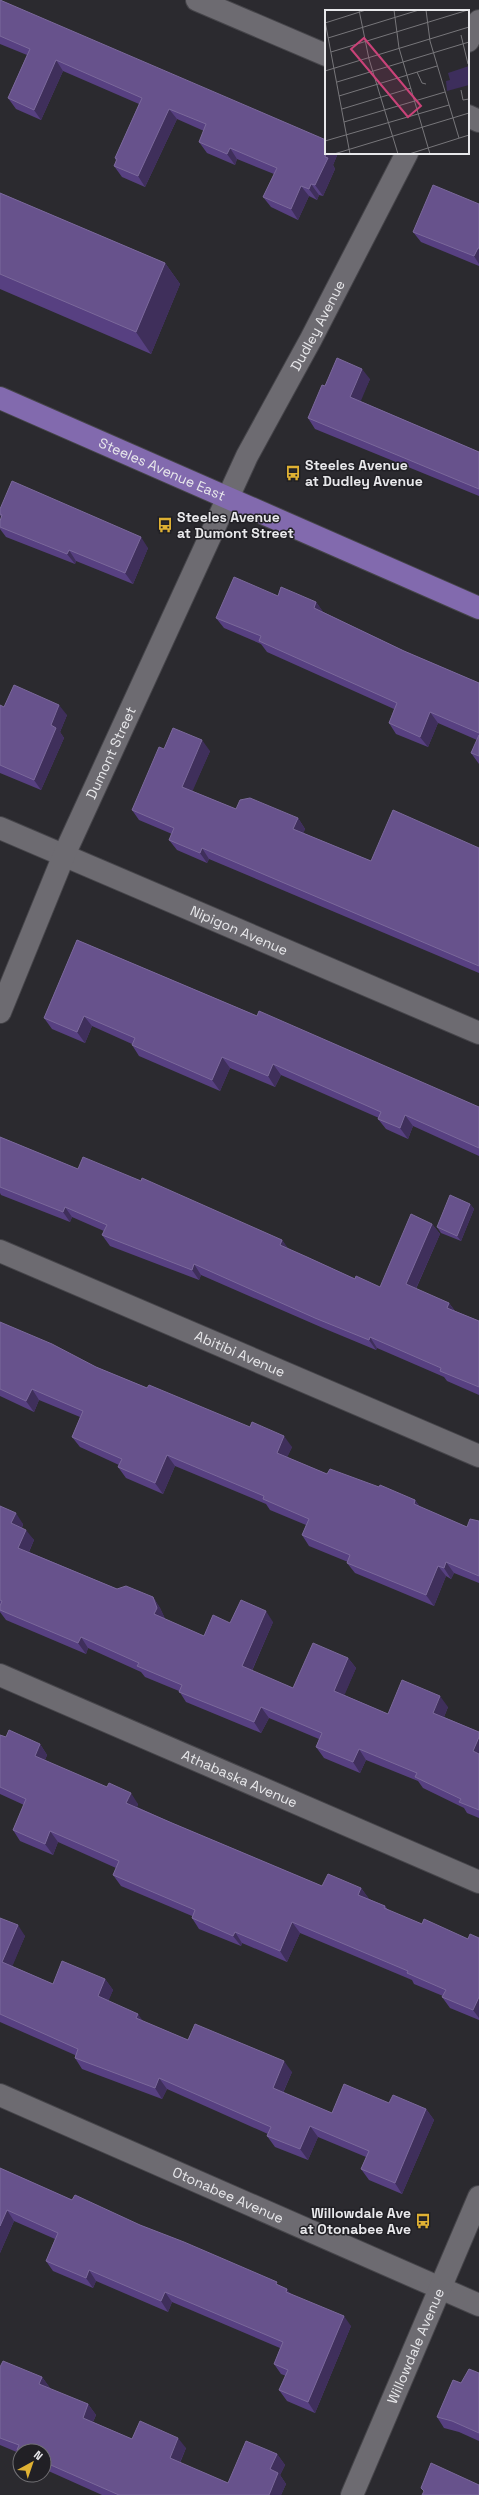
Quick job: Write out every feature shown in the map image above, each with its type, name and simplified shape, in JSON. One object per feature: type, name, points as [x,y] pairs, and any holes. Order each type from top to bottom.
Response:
[{"type":"main road","name":"Steeles Avenue East","points":[[0,398],[479,608]]},
{"type":"street","points":[[197,0],[325,56]]},
{"type":"street","points":[[469,39],[479,22]]},
{"type":"street","points":[[469,116],[479,121]]},
{"type":"street","name":"Dudley Avenue","points":[[228,497],[252,444],[311,339],[406,154]]},
{"type":"street","name":"Dumont Street","points":[[0,1012],[64,855],[228,497]]},
{"type":"street","name":"Nipigon Avenue","points":[[0,828],[479,1033]]},
{"type":"street","name":"Abitibi Avenue","points":[[0,1251],[479,1456]]},
{"type":"street","name":"Athabaska Avenue","points":[[0,1675],[479,1882]]},
{"type":"street","name":"Otonabee Avenue","points":[[0,2095],[479,2305]]},
{"type":"street","name":"Willowdale Avenue","points":[[352,2495],[479,2197]]},
{"type":"building","points":[[0,0],[325,140],[325,157],[328,158],[315,185],[311,184],[309,189],[301,186],[291,209],[263,197],[277,168],[230,148],[227,154],[199,142],[206,124],[169,109],[138,176],[114,166],[117,159],[115,158],[142,98],[56,60],[34,110],[8,98],[30,49],[0,36]]},
{"type":"building","points":[[433,185],[479,204],[479,248],[474,256],[413,232]]},
{"type":"building","points":[[0,193],[165,263],[136,332],[0,274]]},
{"type":"building","points":[[337,358],[362,369],[350,397],[479,452],[479,489],[308,418],[322,385],[325,386]]},
{"type":"building","points":[[12,481],[141,537],[125,573],[69,550],[67,554],[0,527],[2,515],[0,514],[0,509]]},
{"type":"building","points":[[234,577],[278,596],[281,587],[316,602],[314,608],[404,651],[479,683],[479,733],[430,712],[420,737],[389,723],[397,703],[259,641],[261,636],[216,618]]},
{"type":"building","points":[[14,685],[59,705],[51,725],[56,728],[34,780],[0,765],[0,705],[4,707]]},
{"type":"building","points":[[173,728],[202,740],[182,787],[236,809],[240,800],[250,798],[298,818],[293,829],[371,861],[393,810],[479,848],[479,966],[202,848],[200,853],[169,840],[174,828],[132,810],[159,747],[164,749]]},
{"type":"building","points":[[479,735],[479,756],[471,753]]},
{"type":"building","points":[[77,940],[257,1016],[259,1011],[479,1107],[479,1148],[405,1115],[400,1128],[378,1119],[381,1112],[273,1064],[268,1076],[222,1057],[212,1080],[132,1045],[135,1038],[84,1016],[77,1032],[44,1018]]},
{"type":"building","points":[[0,1137],[78,1169],[83,1157],[141,1181],[142,1178],[282,1240],[280,1245],[355,1279],[356,1276],[380,1287],[411,1214],[432,1224],[406,1284],[449,1303],[447,1308],[479,1321],[479,1387],[440,1371],[441,1368],[370,1337],[369,1340],[315,1318],[194,1264],[192,1270],[102,1235],[107,1225],[65,1207],[63,1212],[0,1187]]},
{"type":"building","points":[[450,1195],[470,1204],[457,1236],[437,1227]]},
{"type":"building","points":[[0,1322],[52,1344],[96,1367],[147,1388],[149,1385],[250,1427],[252,1422],[284,1436],[277,1453],[327,1474],[330,1469],[379,1487],[380,1485],[415,1500],[414,1504],[467,1527],[470,1519],[479,1521],[479,1576],[446,1562],[444,1568],[438,1566],[426,1595],[347,1563],[350,1555],[302,1535],[309,1519],[263,1499],[264,1496],[167,1455],[155,1483],[118,1467],[122,1459],[72,1437],[83,1411],[32,1389],[26,1401],[0,1389]]},
{"type":"building","points":[[0,1506],[16,1513],[11,1523],[26,1530],[18,1548],[117,1589],[126,1586],[153,1597],[157,1608],[154,1614],[204,1636],[213,1615],[230,1623],[241,1600],[266,1611],[242,1666],[293,1688],[313,1643],[348,1658],[334,1691],[388,1714],[402,1680],[440,1696],[433,1713],[479,1732],[479,1737],[473,1751],[479,1754],[479,1810],[459,1802],[461,1799],[415,1777],[417,1773],[359,1749],[353,1762],[316,1747],[322,1733],[261,1707],[254,1722],[179,1692],[182,1685],[137,1666],[139,1663],[81,1637],[78,1643],[0,1610],[2,1601],[0,1600]]},
{"type":"building","points":[[9,1730],[40,1744],[35,1756],[107,1787],[109,1783],[131,1793],[126,1803],[322,1886],[328,1874],[361,1888],[358,1895],[385,1906],[384,1908],[422,1924],[424,1919],[468,1939],[470,1934],[479,1938],[479,1997],[473,2010],[442,1997],[446,1990],[407,1973],[408,1971],[292,1922],[280,1951],[235,1932],[233,1936],[192,1918],[195,1910],[113,1875],[119,1861],[50,1831],[45,1844],[13,1830],[26,1799],[0,1787],[0,1735],[6,1737]]},
{"type":"building","points":[[0,1918],[18,1925],[2,1962],[53,1984],[62,1961],[105,1979],[98,1996],[138,2014],[136,2018],[188,2040],[195,2024],[284,2061],[273,2088],[332,2113],[344,2084],[389,2103],[393,2095],[426,2109],[395,2183],[361,2169],[369,2151],[310,2126],[300,2149],[267,2136],[271,2127],[159,2078],[155,2088],[75,2058],[78,2049],[0,2014]]},
{"type":"building","points":[[0,2168],[72,2200],[75,2195],[140,2225],[184,2242],[277,2282],[276,2284],[287,2289],[286,2292],[344,2316],[308,2402],[279,2390],[288,2370],[274,2364],[283,2342],[165,2292],[161,2301],[89,2270],[86,2278],[46,2261],[58,2233],[7,2210],[0,2226]]},
{"type":"building","points":[[3,2361],[42,2377],[39,2384],[88,2404],[83,2418],[132,2439],[140,2421],[178,2438],[170,2458],[228,2483],[246,2441],[277,2454],[270,2469],[278,2473],[269,2495],[119,2495],[52,2466],[52,2443],[14,2443],[0,2438],[0,2367]]},
{"type":"building","points":[[469,2369],[479,2373],[479,2433],[452,2421],[437,2417],[453,2380],[461,2383]]},
{"type":"building","points":[[431,2463],[479,2485],[479,2495],[422,2495],[424,2491],[421,2488]]},
{"type":"place","name":"Steeles Avenue at Dudley Avenue","points":[[293,473]]},
{"type":"place","name":"Steeles Avenue at Dumont Street","points":[[165,525]]},
{"type":"place","name":"Willowdale Ave at Otonabee Ave","points":[[423,2221]]}]
